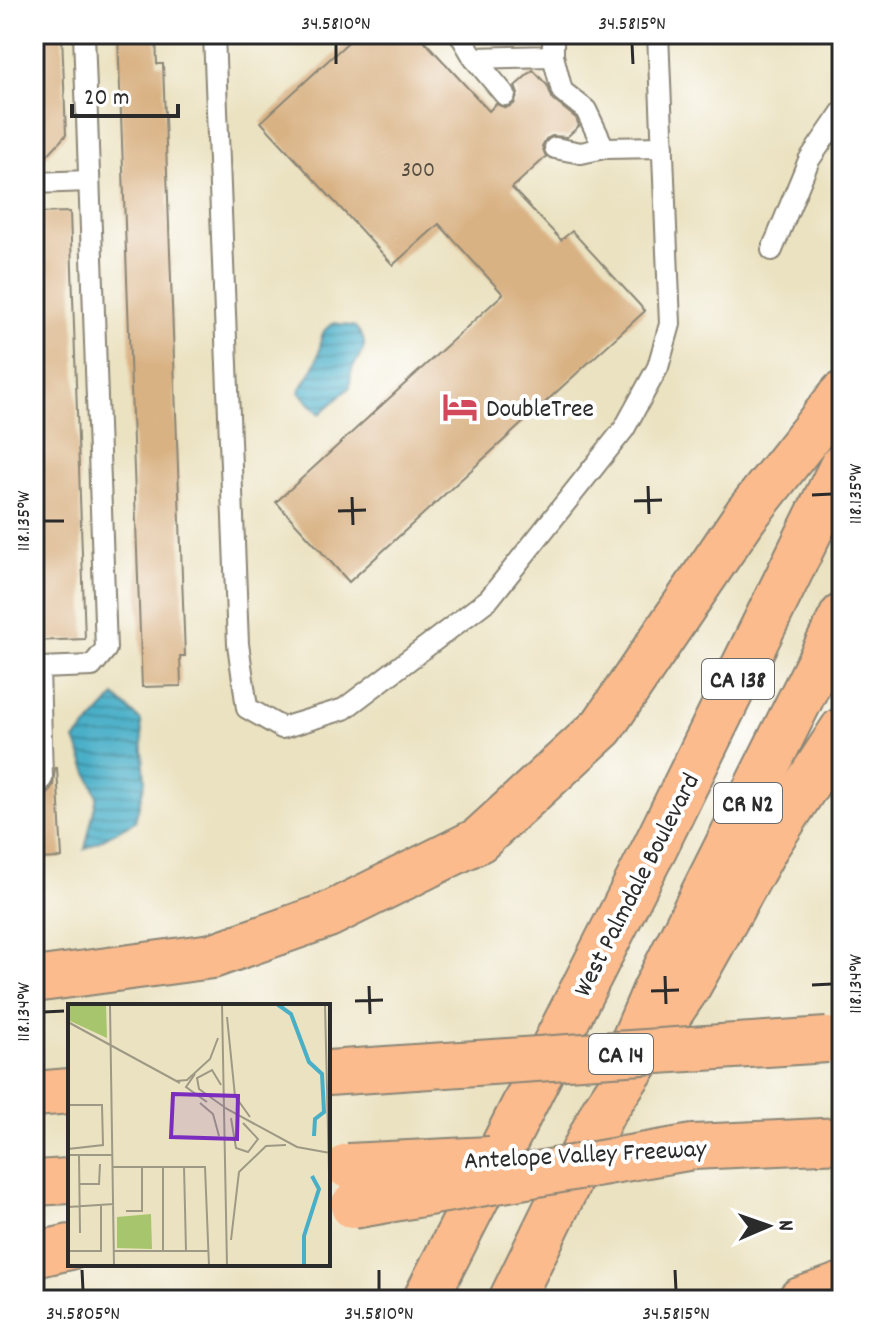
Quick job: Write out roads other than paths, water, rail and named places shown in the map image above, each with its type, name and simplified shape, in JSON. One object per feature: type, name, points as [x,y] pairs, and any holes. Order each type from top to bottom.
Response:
[{"type":"main road","points":[[34,980],[212,956],[328,915],[479,840],[602,727],[746,515],[842,394]]},
{"type":"main road","name":"West Palmdale Boulevard","points":[[425,1300],[655,847],[842,466]]},
{"type":"main road","name":"CR N2","points":[[511,1300],[603,1112],[655,990],[842,616]]},
{"type":"main road","points":[[603,1112],[689,985],[766,847],[842,730]]},
{"type":"main road","name":"CA 14","points":[[330,1073],[834,1040]]},
{"type":"main road","points":[[34,1094],[68,1091]]},
{"type":"main road","name":"Antelope Valley Freeway","points":[[339,1187],[693,1147],[842,1140]]},
{"type":"main road","points":[[34,1183],[68,1181]]},
{"type":"main road","points":[[34,1255],[68,1247]]},
{"type":"main road","points":[[800,1300],[842,1285]]},
{"type":"lane","points":[[34,791],[42,778],[36,668],[92,666],[106,649],[84,34]]},
{"type":"lane","points":[[214,34],[238,644],[247,708],[282,728],[344,709],[489,599],[624,429],[658,367],[670,324],[658,34]]},
{"type":"lane","points":[[460,34],[474,58],[505,95]]},
{"type":"lane","points":[[553,34],[553,56],[562,91],[586,110],[604,148]]},
{"type":"lane","points":[[474,58],[553,56]]},
{"type":"lane","points":[[772,250],[809,160],[842,112]]},
{"type":"lane","points":[[555,148],[581,153],[604,148],[663,147]]},
{"type":"lane","points":[[34,183],[89,181]]},
{"type":"water","points":[[335,323],[355,327],[363,339],[364,348],[352,369],[350,387],[320,414],[299,392],[317,361],[325,329]]},
{"type":"water","points":[[115,696],[141,721],[145,781],[135,821],[85,849],[97,796],[75,740]]},
{"type":"place","name":"DoubleTree","points":[[460,407]]}]
